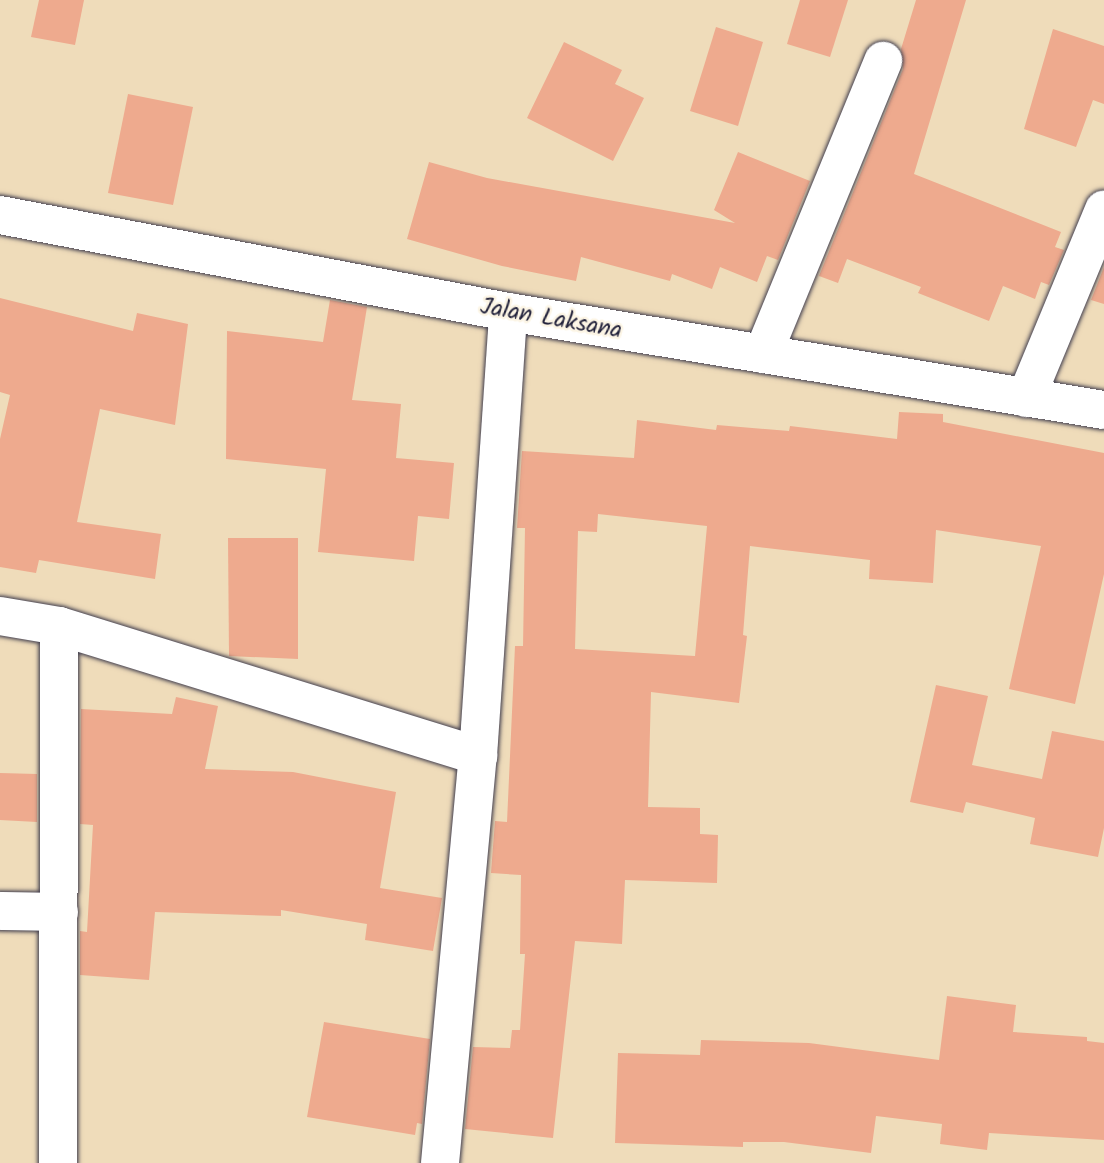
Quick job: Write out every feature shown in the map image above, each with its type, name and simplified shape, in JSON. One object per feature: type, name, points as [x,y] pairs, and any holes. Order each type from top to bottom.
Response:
[{"type":"street","points":[[763,354],[883,61]]},
{"type":"street","points":[[1026,398],[1104,210]]},
{"type":"street","name":"Jalan Laksana","points":[[0,215],[508,312],[1104,410]]},
{"type":"street","points":[[440,1163],[478,756],[508,312]]},
{"type":"street","points":[[0,617],[59,626],[478,756]]},
{"type":"street","points":[[58,1163],[59,626]]},
{"type":"street","points":[[0,911],[59,912]]},
{"type":"building","points":[[39,0],[84,0],[75,45],[31,37]]},
{"type":"building","points":[[800,0],[848,0],[830,57],[787,44]]},
{"type":"building","points":[[916,0],[966,0],[914,174],[1061,232],[1055,247],[1064,250],[1049,285],[1041,282],[1035,299],[1003,286],[989,321],[918,293],[921,287],[847,259],[838,283],[819,276],[903,69],[901,49]]},
{"type":"building","points":[[716,27],[763,42],[738,126],[690,111]]},
{"type":"building","points":[[1053,29],[1104,46],[1104,104],[1093,100],[1076,147],[1024,129]]},
{"type":"building","points":[[564,42],[622,70],[615,84],[644,98],[613,161],[527,118]]},
{"type":"building","points":[[128,94],[193,107],[173,205],[108,193]]},
{"type":"building","points":[[738,152],[810,181],[778,260],[767,256],[757,282],[720,267],[712,289],[672,274],[670,281],[581,257],[576,281],[502,266],[407,239],[429,162],[487,178],[735,223],[714,210]]},
{"type":"building","points":[[1104,267],[1104,304],[1091,300]]},
{"type":"building","points":[[0,298],[133,331],[137,313],[188,324],[175,425],[100,409],[77,522],[161,534],[155,579],[39,560],[36,573],[0,567],[0,439],[10,395],[0,392]]},
{"type":"building","points":[[330,300],[367,307],[352,400],[401,404],[396,458],[454,463],[449,519],[418,516],[414,561],[318,552],[326,469],[226,459],[227,331],[323,342]]},
{"type":"building","points":[[899,412],[943,414],[943,422],[1104,453],[1104,574],[1075,704],[1009,689],[1041,546],[936,530],[933,583],[869,579],[870,560],[750,546],[743,635],[747,636],[739,703],[651,692],[648,807],[700,808],[700,834],[718,835],[717,883],[625,880],[622,944],[575,941],[553,1138],[465,1129],[473,1047],[510,1048],[512,1030],[520,1030],[525,954],[520,954],[521,875],[491,873],[495,821],[507,822],[515,646],[523,646],[525,528],[517,528],[522,451],[634,458],[637,420],[716,430],[717,425],[789,431],[790,426],[897,439]],"holes":[[[598,514],[707,526],[695,656],[575,649],[578,531],[597,532]]]},
{"type":"building","points":[[228,538],[298,538],[298,659],[229,656]]},
{"type":"building","points":[[936,685],[988,696],[972,765],[1042,779],[1052,731],[1104,741],[1104,828],[1098,857],[1030,844],[1035,818],[966,802],[963,813],[910,802]]},
{"type":"building","points":[[176,697],[218,706],[205,769],[293,772],[396,792],[380,888],[442,898],[433,951],[365,940],[367,924],[281,910],[281,916],[155,912],[149,980],[80,975],[80,931],[87,932],[93,825],[80,824],[81,709],[172,714]]},
{"type":"building","points":[[0,773],[37,774],[37,822],[0,820]]},
{"type":"building","points":[[947,996],[1016,1005],[1013,1032],[1087,1037],[1087,1041],[1104,1043],[1104,1140],[989,1133],[987,1150],[940,1144],[942,1124],[876,1116],[871,1153],[784,1142],[743,1142],[743,1147],[615,1143],[618,1053],[700,1055],[701,1040],[809,1043],[939,1060]]},
{"type":"building","points":[[324,1022],[430,1039],[422,1124],[417,1123],[415,1135],[307,1117]]}]
